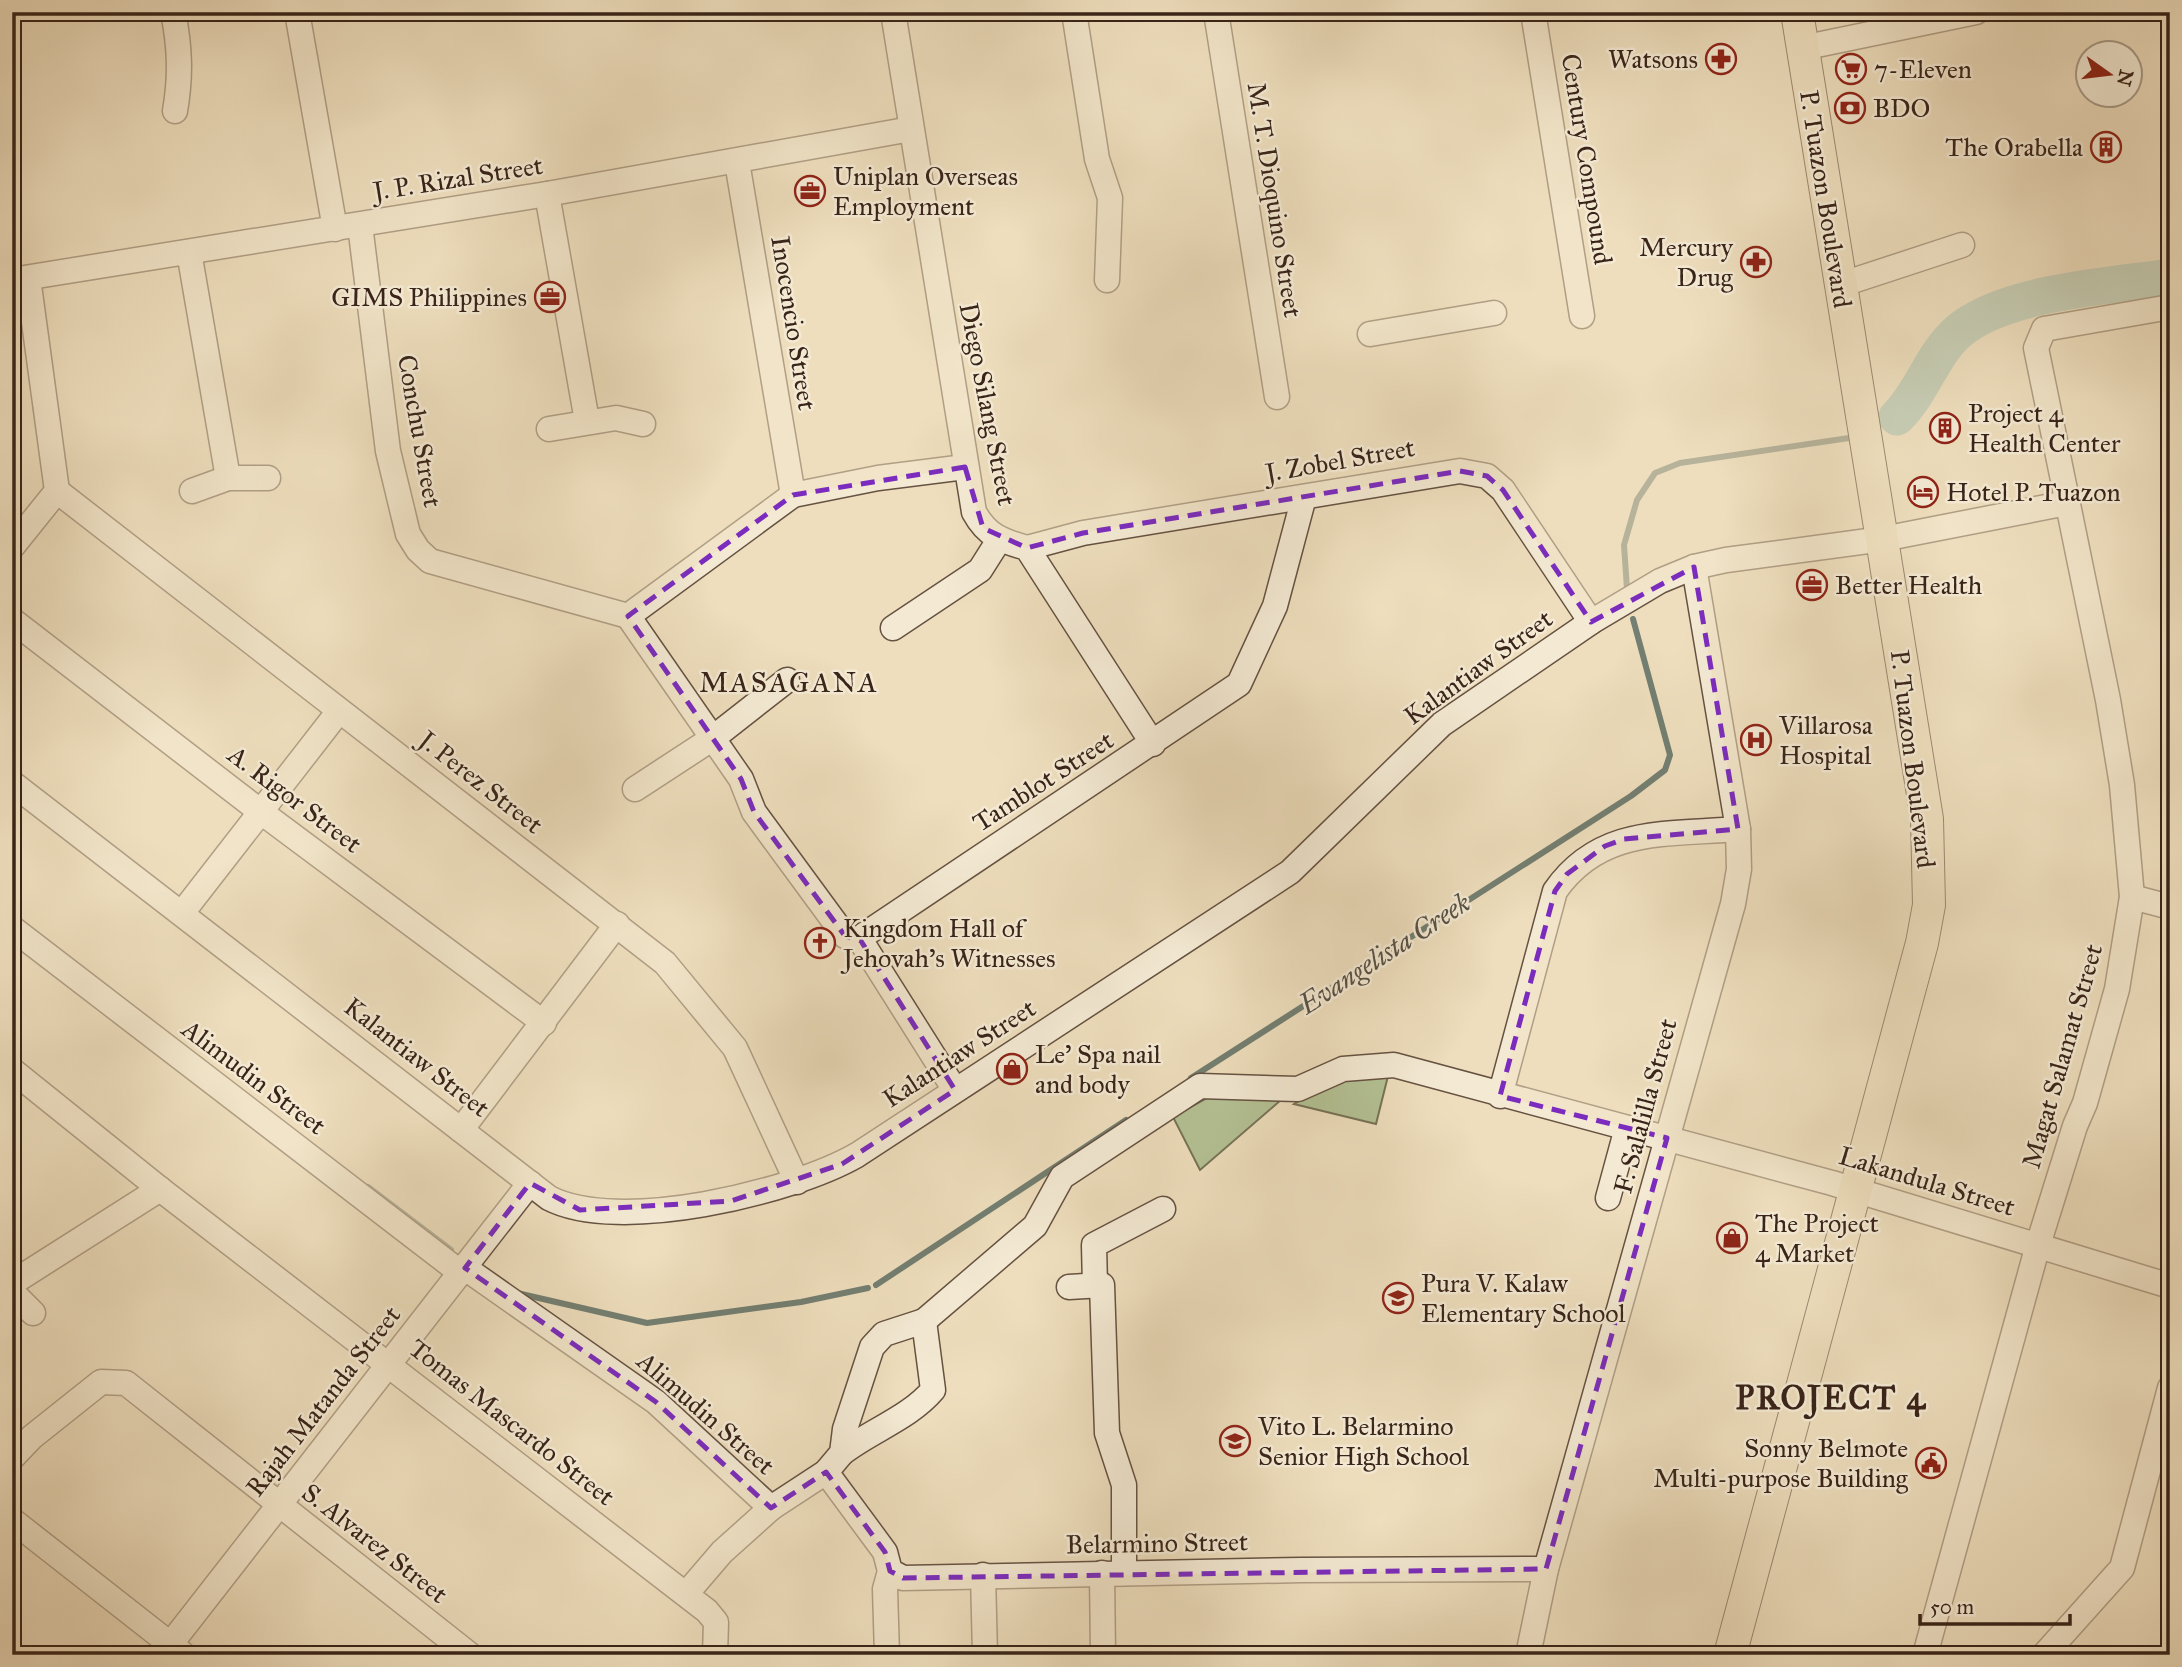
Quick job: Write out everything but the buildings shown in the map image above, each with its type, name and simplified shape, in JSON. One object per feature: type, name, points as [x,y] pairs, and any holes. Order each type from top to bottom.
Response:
[{"type":"main road","name":"P. Tuazon Boulevard","points":[[1730,1655],[1922,943],[1929,905],[1927,819],[1797,12]]},
{"type":"street","points":[[173,12],[180,46],[180,77],[175,111]]},
{"type":"street","points":[[297,12],[335,229]]},
{"type":"street","name":"Diego Silang Street","points":[[893,12],[974,512],[983,528],[999,540],[1027,548]]},
{"type":"street","points":[[1074,12],[1097,159],[1110,198],[1107,280]]},
{"type":"street","name":"M. T. Dioquino Street","points":[[1216,12],[1276,397]]},
{"type":"street","name":"Century Compound","points":[[1532,12],[1582,316]]},
{"type":"street","points":[[1802,48],[1976,12]]},
{"type":"street","name":"J. P. Rizal Street","points":[[20,279],[547,194],[911,129]]},
{"type":"street","name":"Inocencio Street","points":[[737,162],[793,495]]},
{"type":"street","points":[[547,194],[587,421]]},
{"type":"street","name":"Conchu Street","points":[[360,225],[388,451],[408,534],[418,550],[430,561],[628,616]]},
{"type":"street","points":[[1840,285],[1962,245]]},
{"type":"street","points":[[189,252],[228,478]]},
{"type":"street","points":[[12,547],[57,491],[20,279]]},
{"type":"street","name":"Magat Salamat Street","points":[[1926,1655],[2038,1245],[2075,1126],[2085,1103],[2118,989],[2132,898],[2118,761],[2038,361],[2039,337],[2044,329],[2170,307]]},
{"type":"street","points":[[1370,334],[1494,313]]},
{"type":"street","points":[[549,429],[616,418],[643,424]]},
{"type":"street","points":[[955,1090],[861,941],[845,936],[754,812],[741,779],[628,616],[793,495],[878,478],[965,467]]},
{"type":"street","name":"J. Zobel Street","points":[[1027,548],[1083,533],[1460,471],[1487,476],[1503,490],[1591,622]]},
{"type":"street","points":[[192,491],[228,478],[268,478]]},
{"type":"street","name":"J. Perez Street","points":[[57,491],[665,963],[735,1048],[797,1182]]},
{"type":"street","name":"Tamblot Street","points":[[861,941],[864,935],[1239,684],[1275,606],[1304,497]]},
{"type":"street","name":"Kalantiaw Street","points":[[12,783],[530,1184],[563,1205],[618,1212],[731,1201],[797,1182],[857,1155],[1290,872],[1442,724],[1591,622],[1660,581],[1694,566],[1882,539],[2067,503]]},
{"type":"street","points":[[893,628],[980,570],[999,540]]},
{"type":"street","points":[[1027,548],[1153,744]]},
{"type":"street","name":"F. Salalilla Street","points":[[1528,1655],[1546,1569],[1733,904],[1740,869],[1738,829],[1694,566]]},
{"type":"street","name":"A. Rigor Street","points":[[12,620],[544,1023]]},
{"type":"street","points":[[635,789],[713,738],[787,680]]},
{"type":"street","points":[[182,914],[339,711]]},
{"type":"street","points":[[1500,1096],[1555,891],[1567,874],[1605,846],[1624,839],[1738,829]]},
{"type":"street","points":[[2132,898],[2170,907]]},
{"type":"street","points":[[461,1130],[617,925]]},
{"type":"street","name":"Alimudin Street","points":[[12,928],[463,1270],[656,1402],[771,1508]]},
{"type":"street","name":"Lakandula Street","points":[[924,1321],[1035,1226],[1062,1177],[1200,1086],[1298,1089],[1343,1069],[1394,1065],[1500,1096],[1667,1138],[1854,1190],[2170,1286]]},
{"type":"street","name":"Tomas Mascardo Street","points":[[12,1070],[160,1189],[687,1594],[716,1622],[715,1655]]},
{"type":"street","points":[[1608,1198],[1627,1128]]},
{"type":"street","name":"Rajah Matanda Street","points":[[172,1651],[278,1505],[530,1184]]},
{"type":"street","points":[[12,1283],[160,1189]]},
{"type":"street","points":[[1095,1286],[1094,1245],[1163,1209]]},
{"type":"street","points":[[1069,1287],[1102,1285],[1107,1433],[1124,1485],[1103,1655]]},
{"type":"street","points":[[12,1292],[33,1313]]},
{"type":"street","points":[[687,1594],[722,1552],[771,1508],[826,1472],[842,1453],[866,1435],[918,1408],[933,1390],[924,1321],[884,1334],[872,1347],[845,1429],[842,1453]]},
{"type":"street","name":"S. Alvarez Street","points":[[12,1458],[32,1437],[102,1382],[112,1380],[126,1383],[470,1655]]},
{"type":"street","points":[[2044,1655],[2122,1568],[2170,1388]]},
{"type":"street","points":[[826,1472],[885,1552],[890,1571],[885,1589],[887,1655]]},
{"type":"street","points":[[12,1520],[172,1651]]},
{"type":"street","name":"Belarmino Street","points":[[890,1571],[903,1578],[1546,1569]]},
{"type":"street","points":[[983,1575],[985,1655]]},
{"type":"highlighted area","points":[[965,467],[983,528],[1027,548],[1083,533],[1460,471],[1487,476],[1503,490],[1591,622],[1694,567],[1738,829],[1624,839],[1605,846],[1567,874],[1555,891],[1500,1096],[1667,1138],[1546,1569],[903,1578],[890,1571],[885,1552],[826,1472],[771,1508],[656,1402],[465,1268],[530,1183],[580,1210],[731,1201],[842,1164],[955,1090],[861,941],[845,936],[754,812],[741,779],[628,616],[793,495]]},
{"type":"green space","points":[[1388,1076],[1376,1124],[1294,1104],[1335,1078]]},
{"type":"green space","points":[[1209,1097],[1281,1100],[1200,1170],[1173,1117]]},
{"type":"waterway","name":"Evangelista Creek","points":[[1897,417],[1950,340],[1979,318],[2030,299],[2170,277]]},
{"type":"waterway","points":[[1627,589],[1624,545],[1637,500],[1655,473],[1680,463],[1849,438]]},
{"type":"waterway","name":"Evangelista Creek","points":[[1191,1078],[1631,796],[1665,770],[1670,755],[1633,619]]},
{"type":"waterway","name":"Evangelista Creek","points":[[876,1285],[1126,1120]]},
{"type":"waterway","points":[[368,1187],[451,1250]]},
{"type":"waterway","points":[[517,1293],[647,1323],[801,1302],[868,1288]]},
{"type":"place","name":"Watsons","points":[[1721,59]]},
{"type":"place","name":"7-Eleven","points":[[1851,69]]},
{"type":"place","name":"BDO","points":[[1850,108]]},
{"type":"place","name":"The Orabella","points":[[2106,147]]},
{"type":"place","name":"Uniplan Overseas Employment","points":[[810,191]]},
{"type":"place","name":"Mercury Drug","points":[[1756,262]]},
{"type":"place","name":"GIMS Philippines","points":[[550,297]]},
{"type":"place","name":"Project 4 Health Center","points":[[1945,428]]},
{"type":"place","name":"Hotel P. Tuazon","points":[[1923,492]]},
{"type":"place","name":"Better Health","points":[[1812,585]]},
{"type":"place","name":"Villarosa Hospital","points":[[1756,740]]},
{"type":"place","name":"Kingdom Hall of Jehovah's Witnesses","points":[[820,943]]},
{"type":"place","name":"Le' Spa nail and body","points":[[1012,1069]]},
{"type":"place","name":"The Project 4 Market","points":[[1732,1238]]},
{"type":"place","name":"Pura V. Kalaw Elementary School","points":[[1398,1298]]},
{"type":"place","name":"Vito L. Belarmino Senior High School","points":[[1235,1441]]},
{"type":"place","name":"Sonny Belmote Multi-purpose Building","points":[[1931,1463]]},
{"type":"district","name":"MASAGANA","points":[[789,682]]},
{"type":"district","name":"PROJECT 4","points":[[1831,1397]]}]
